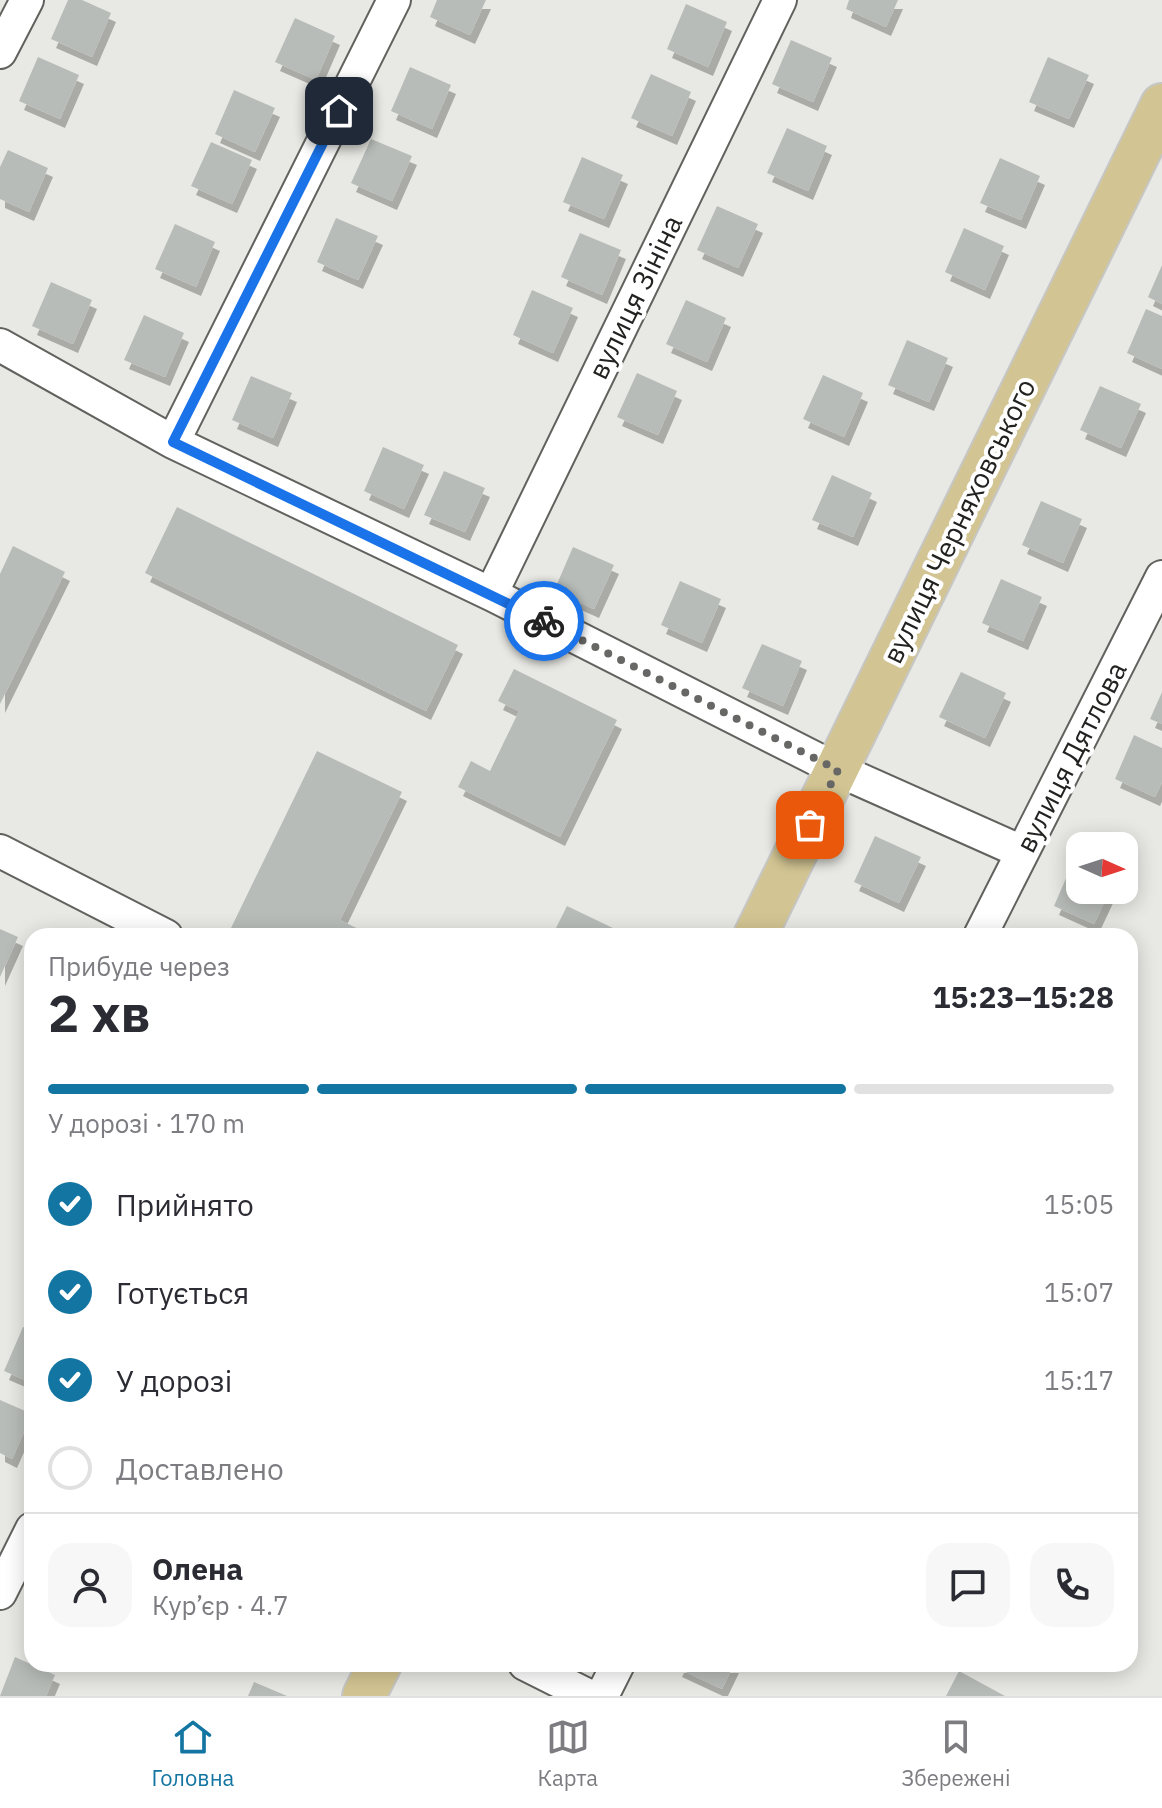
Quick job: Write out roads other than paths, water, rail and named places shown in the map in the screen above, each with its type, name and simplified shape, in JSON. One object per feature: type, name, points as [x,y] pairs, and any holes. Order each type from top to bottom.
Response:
[{"type":"main road","name":"вулиця Черняховського","points":[[759,928],[1162,105]]},
{"type":"main road","points":[[364,1696],[376,1672]]},
{"type":"street","points":[[0,52],[27,0]]},
{"type":"street","points":[[173,442],[394,0]]},
{"type":"street","name":"вулиця Зініна","points":[[491,594],[780,0]]},
{"type":"street","points":[[0,345],[173,442],[491,594],[838,770],[1022,852]]},
{"type":"street","name":"вулиця Дятлова","points":[[984,928],[1162,577]]},
{"type":"street","points":[[0,851],[150,928]]},
{"type":"street","points":[[0,1593],[24,1545]]},
{"type":"street","points":[[541,1672],[589,1696]]},
{"type":"street","points":[[602,1696],[614,1672]]}]
